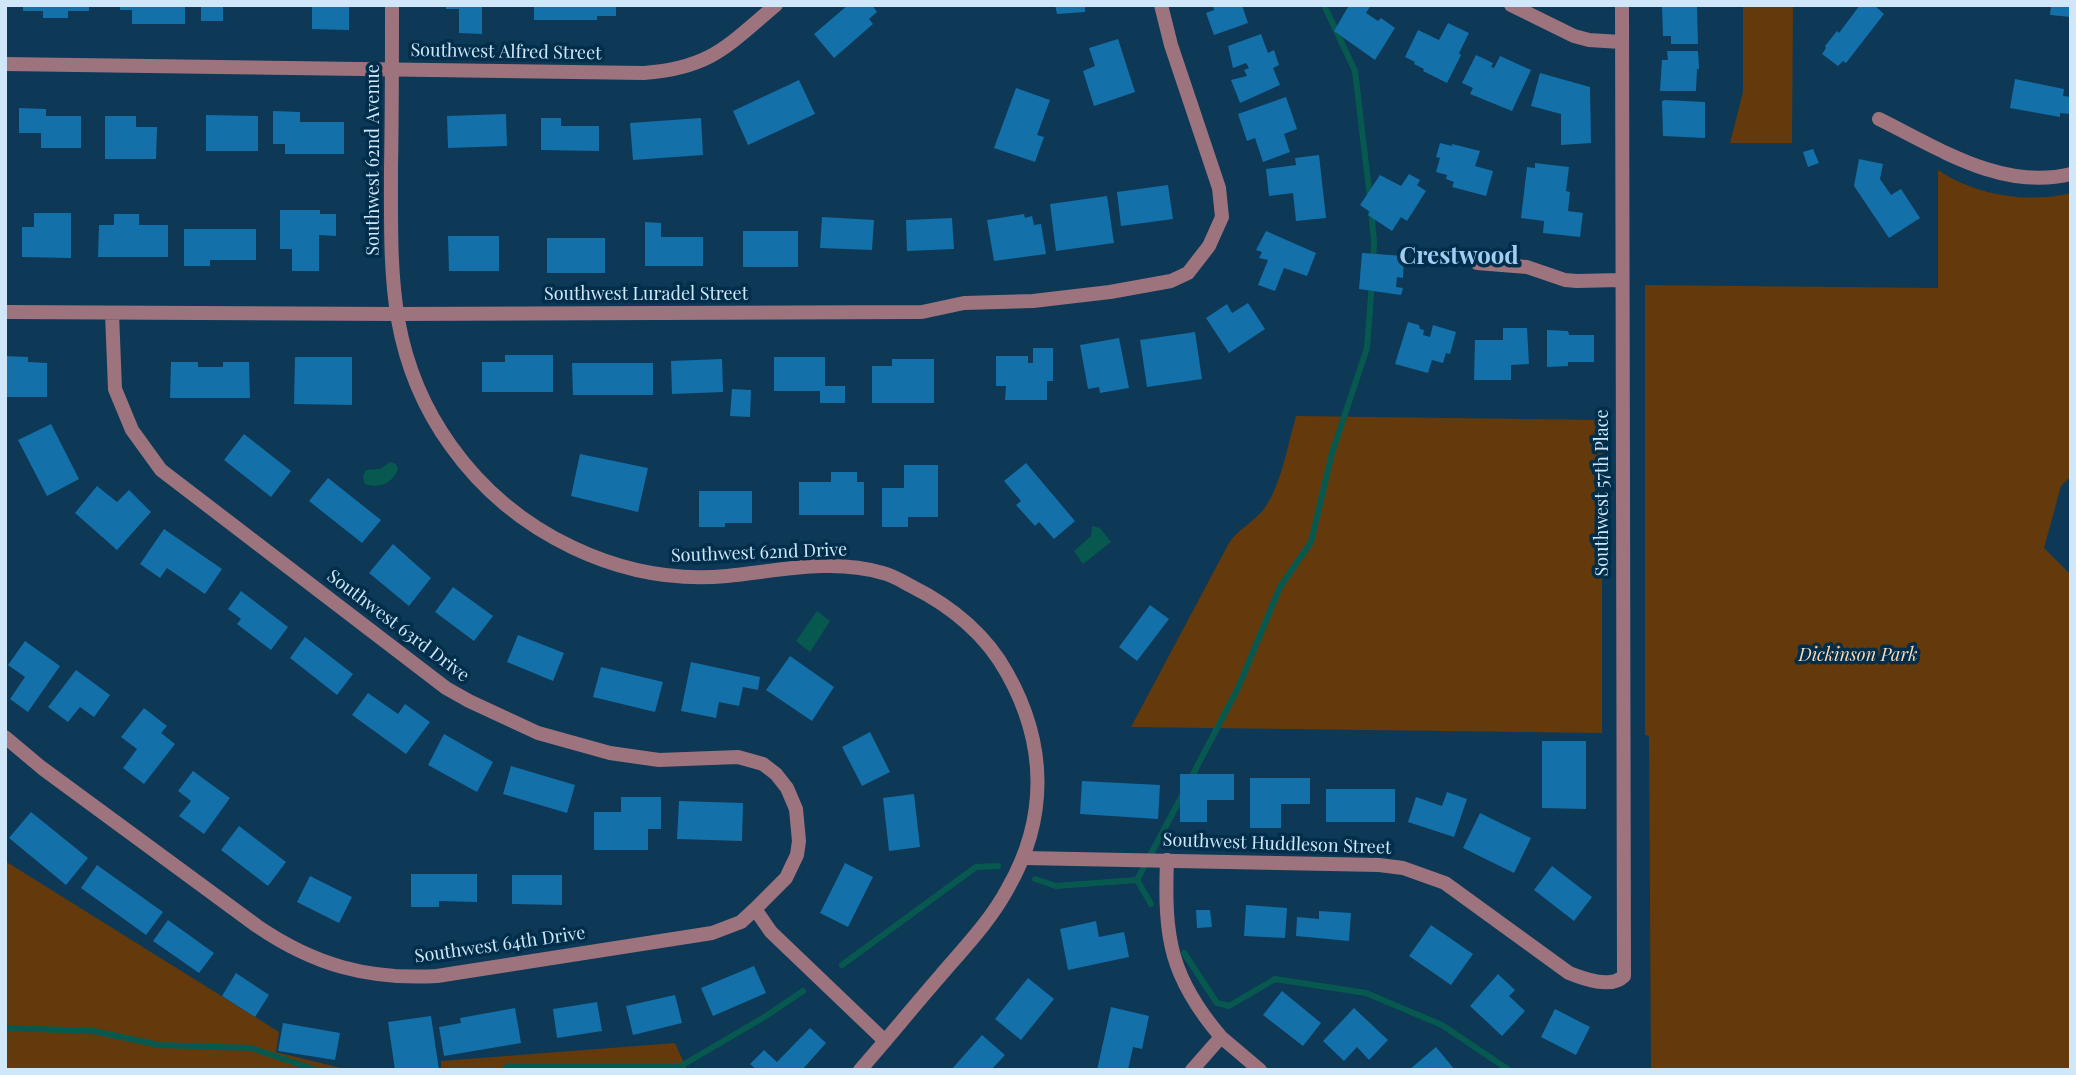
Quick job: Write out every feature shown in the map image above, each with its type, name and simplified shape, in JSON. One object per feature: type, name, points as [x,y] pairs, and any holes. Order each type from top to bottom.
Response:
[{"type":"street","name":"Southwest 62nd Avenue","points":[[392,5],[391,249],[396,314]]},
{"type":"street","name":"Southwest Alfred Street","points":[[5,64],[644,73],[670,71],[696,64],[720,52],[776,5]]},
{"type":"street","name":"Southwest Luradel Street","points":[[5,312],[922,312],[964,303],[1033,301],[1110,292],[1171,281],[1188,273],[1209,246],[1222,217],[1219,188],[1171,45],[1161,5]]},
{"type":"street","points":[[1511,5],[1574,36],[1621,42]]},
{"type":"street","name":"Southwest 57th Place","points":[[1621,979],[1624,972],[1622,5]]},
{"type":"street","points":[[1879,119],[1991,172],[2039,178],[2071,174]]},
{"type":"street","points":[[1477,263],[1527,267],[1577,282],[1621,280]]},
{"type":"street","name":"Southwest 63rd Drive","points":[[112,313],[115,389],[132,430],[161,470],[446,688],[514,723],[586,748],[659,760],[738,757],[763,764],[776,775],[787,788],[796,809],[799,841],[797,855],[786,878],[755,909]]},
{"type":"street","name":"Southwest 62nd Drive","points":[[396,314],[401,341],[416,386],[452,447],[479,481],[515,513],[556,538],[613,564],[681,578],[827,567],[885,573],[935,599],[968,623],[990,646],[1001,663],[1018,694],[1032,729],[1037,762],[1037,798],[1032,833],[1024,858],[983,926],[860,1070]]},
{"type":"street","name":"Southwest 64th Drive","points":[[5,737],[42,768],[281,942],[327,964],[377,976],[437,976],[712,933],[741,922],[755,909]]},
{"type":"street","name":"Southwest Huddleson Street","points":[[1024,858],[1378,865],[1403,868],[1445,883],[1569,974],[1590,981],[1621,979]]},
{"type":"street","points":[[1167,860],[1165,904],[1168,932],[1177,969],[1200,1012],[1221,1037],[1260,1070]]},
{"type":"street","points":[[755,909],[771,932],[886,1041]]},
{"type":"street","points":[[1192,1070],[1221,1037]]},
{"type":"green space","points":[[1743,5],[1793,5],[1792,143],[1730,143],[1743,92]]},
{"type":"green space","name":"Dickinson Park","points":[[1938,170],[1968,186],[2002,195],[2037,198],[2071,193],[2071,476],[2061,486],[2044,548],[2071,575],[2071,1070],[1651,1070],[1649,736],[1645,735],[1645,285],[1938,288]]},
{"type":"green space","points":[[1296,416],[1602,420],[1602,733],[1131,727],[1229,543],[1260,514],[1270,500]]},
{"type":"green space","points":[[5,861],[279,1032],[276,1052],[349,1070],[5,1070]]},
{"type":"green space","points":[[675,1043],[687,1070],[441,1070],[441,1061]]},
{"type":"shaded area","points":[[390,462],[396,464],[398,469],[389,481],[375,486],[365,484],[363,477],[366,470],[380,469]]},
{"type":"shaded area","points":[[1092,526],[1100,528],[1111,542],[1083,564],[1074,551],[1091,536]]},
{"type":"shaded area","points":[[817,611],[830,621],[810,652],[796,641]]},
{"type":"building","points":[[23,5],[89,5],[89,11],[68,11],[68,18],[43,18],[43,11],[23,11]]},
{"type":"building","points":[[120,5],[185,5],[185,24],[132,24],[132,10],[120,10]]},
{"type":"building","points":[[201,5],[223,5],[223,21],[201,21]]},
{"type":"building","points":[[312,5],[349,5],[349,30],[312,29]]},
{"type":"building","points":[[446,5],[482,5],[482,34],[459,33],[459,9],[446,9]]},
{"type":"building","points":[[534,5],[616,5],[616,16],[597,16],[597,20],[534,20]]},
{"type":"building","points":[[848,5],[872,5],[877,12],[869,19],[873,24],[834,58],[814,34]]},
{"type":"building","points":[[1055,5],[1085,5],[1085,12],[1057,14]]},
{"type":"building","points":[[1213,5],[1242,5],[1248,23],[1214,35],[1206,13],[1214,10]]},
{"type":"building","points":[[1346,5],[1371,5],[1366,13],[1378,21],[1381,18],[1395,28],[1375,60],[1334,31],[1348,7]]},
{"type":"building","points":[[1860,5],[1874,5],[1884,14],[1846,63],[1843,61],[1838,66],[1822,54],[1825,46],[1837,31],[1839,33]]},
{"type":"building","points":[[2051,5],[2071,5],[2071,17],[2050,15]]},
{"type":"building","points":[[1662,6],[1697,6],[1698,44],[1671,44],[1671,36],[1663,36]]},
{"type":"building","points":[[1448,23],[1469,33],[1447,83],[1423,71],[1415,62],[1405,57],[1418,30],[1439,40]]},
{"type":"building","points":[[1261,34],[1268,53],[1274,50],[1279,65],[1273,68],[1280,85],[1240,103],[1231,80],[1247,76],[1244,70],[1249,68],[1246,63],[1233,68],[1228,46]]},
{"type":"building","points":[[1118,39],[1135,92],[1094,106],[1083,71],[1095,66],[1089,48]]},
{"type":"building","points":[[1667,51],[1698,51],[1696,91],[1660,91],[1662,60],[1668,60]]},
{"type":"building","points":[[1476,55],[1493,63],[1491,67],[1494,68],[1500,56],[1531,70],[1512,111],[1470,94],[1473,88],[1462,83]]},
{"type":"building","points":[[1540,73],[1590,87],[1591,143],[1561,145],[1561,114],[1531,106]]},
{"type":"building","points":[[2015,79],[2064,89],[2063,96],[2071,97],[2070,114],[2060,113],[2060,117],[2010,108]]},
{"type":"building","points":[[799,80],[815,114],[748,145],[733,111]]},
{"type":"building","points":[[1016,88],[1050,100],[1037,135],[1044,137],[1035,162],[994,148]]},
{"type":"building","points":[[1286,97],[1297,129],[1284,134],[1290,152],[1263,162],[1255,138],[1247,141],[1238,114]]},
{"type":"building","points":[[1662,101],[1705,102],[1705,138],[1663,136]]},
{"type":"building","points":[[19,108],[46,109],[46,116],[81,116],[81,148],[41,148],[41,133],[19,133]]},
{"type":"building","points":[[273,111],[300,112],[300,122],[344,122],[344,154],[285,154],[285,144],[273,144]]},
{"type":"building","points":[[506,114],[507,146],[448,148],[447,116]]},
{"type":"building","points":[[206,115],[258,116],[258,151],[206,151]]},
{"type":"building","points":[[105,116],[136,116],[136,127],[157,127],[156,159],[105,159]]},
{"type":"building","points":[[541,118],[561,118],[561,126],[599,126],[599,151],[541,150]]},
{"type":"building","points":[[701,118],[703,155],[633,160],[630,123]]},
{"type":"building","points":[[1440,143],[1480,151],[1475,166],[1493,171],[1486,196],[1452,187],[1454,182],[1446,179],[1447,175],[1436,172]]},
{"type":"building","points":[[1813,149],[1819,163],[1808,167],[1803,152]]},
{"type":"building","points":[[1319,155],[1326,218],[1296,221],[1293,193],[1269,196],[1266,169],[1296,165],[1295,158]]},
{"type":"building","points":[[1859,159],[1883,164],[1880,179],[1891,195],[1901,189],[1920,218],[1889,238],[1854,186]]},
{"type":"building","points":[[1535,163],[1569,167],[1566,191],[1570,192],[1568,211],[1583,213],[1580,237],[1543,233],[1544,221],[1521,218],[1527,167],[1535,168]]},
{"type":"building","points":[[1409,174],[1420,180],[1417,185],[1426,191],[1407,221],[1401,217],[1392,231],[1368,215],[1370,212],[1360,205],[1380,175],[1401,186]]},
{"type":"building","points":[[1168,185],[1173,219],[1121,226],[1117,192]]},
{"type":"building","points":[[1107,196],[1114,243],[1056,251],[1050,204]]},
{"type":"building","points":[[280,210],[320,210],[320,214],[336,214],[336,236],[319,235],[319,271],[292,271],[292,249],[280,249]]},
{"type":"building","points":[[34,213],[71,213],[71,258],[22,257],[22,227],[34,227]]},
{"type":"building","points":[[114,214],[139,214],[139,225],[168,225],[168,257],[98,257],[99,225],[114,225]]},
{"type":"building","points":[[1024,214],[1025,218],[1032,216],[1034,225],[1041,224],[1046,254],[994,261],[987,220]]},
{"type":"building","points":[[822,217],[874,220],[872,250],[820,248]]},
{"type":"building","points":[[952,218],[954,249],[907,251],[906,220]]},
{"type":"building","points":[[645,222],[661,223],[661,237],[703,237],[703,266],[645,266]]},
{"type":"building","points":[[184,229],[256,229],[256,260],[210,260],[210,266],[184,266]]},
{"type":"building","points":[[743,231],[798,231],[798,267],[743,267]]},
{"type":"building","points":[[1266,231],[1316,253],[1307,276],[1284,268],[1275,291],[1258,285],[1268,260],[1259,258],[1262,252],[1256,250]]},
{"type":"building","points":[[448,236],[499,236],[499,271],[449,271]]},
{"type":"building","points":[[547,238],[605,238],[605,273],[547,273]]},
{"type":"building","points":[[1362,253],[1404,256],[1403,278],[1397,277],[1396,287],[1403,288],[1401,295],[1359,289]]},
{"type":"building","points":[[1248,303],[1265,329],[1229,353],[1206,318],[1227,304],[1232,313]]},
{"type":"building","points":[[1408,322],[1419,325],[1420,329],[1424,330],[1423,335],[1430,337],[1433,325],[1456,332],[1450,354],[1446,353],[1443,363],[1432,360],[1428,373],[1395,364]]},
{"type":"building","points":[[1503,328],[1527,328],[1529,364],[1511,365],[1511,380],[1474,380],[1475,340],[1503,340]]},
{"type":"building","points":[[1547,330],[1568,331],[1569,335],[1594,335],[1594,362],[1568,362],[1568,366],[1547,367]]},
{"type":"building","points":[[1195,332],[1202,379],[1147,387],[1140,340]]},
{"type":"building","points":[[1119,338],[1129,388],[1100,393],[1099,387],[1088,389],[1080,345]]},
{"type":"building","points":[[1033,348],[1053,348],[1053,381],[1047,381],[1047,400],[1005,400],[1006,386],[996,386],[996,356],[1028,356],[1028,363],[1033,363]]},
{"type":"building","points":[[505,355],[553,355],[553,392],[482,392],[482,362],[505,362]]},
{"type":"building","points":[[5,356],[28,357],[28,362],[47,363],[47,397],[5,397]]},
{"type":"building","points":[[295,357],[352,357],[352,405],[294,404]]},
{"type":"building","points":[[774,357],[825,357],[825,386],[845,386],[845,403],[820,403],[820,391],[774,391]]},
{"type":"building","points":[[722,359],[723,392],[672,394],[671,361]]},
{"type":"building","points":[[892,359],[934,359],[934,403],[872,403],[872,366],[892,366]]},
{"type":"building","points":[[171,362],[198,362],[198,367],[223,367],[223,362],[249,362],[250,398],[170,398]]},
{"type":"building","points":[[572,363],[653,363],[653,395],[573,395]]},
{"type":"building","points":[[732,389],[751,390],[750,417],[730,416]]},
{"type":"building","points":[[51,424],[79,479],[47,496],[18,440]]},
{"type":"building","points":[[244,434],[291,471],[271,497],[224,460]]},
{"type":"building","points":[[580,454],[648,468],[638,512],[571,496]]},
{"type":"building","points":[[1026,463],[1075,521],[1054,539],[1039,522],[1035,526],[1016,505],[1021,501],[1004,481]]},
{"type":"building","points":[[904,465],[938,465],[938,517],[908,517],[908,527],[882,527],[882,488],[904,488]]},
{"type":"building","points":[[831,472],[857,472],[857,482],[864,482],[864,515],[799,515],[799,482],[831,482]]},
{"type":"building","points":[[328,478],[381,520],[362,543],[309,501]]},
{"type":"building","points":[[97,486],[117,502],[129,490],[151,512],[117,550],[75,513]]},
{"type":"building","points":[[699,491],[752,491],[752,523],[699,527]]},
{"type":"building","points":[[164,529],[222,569],[205,594],[167,568],[160,578],[140,564]]},
{"type":"building","points":[[393,544],[431,578],[409,606],[369,573]]},
{"type":"building","points":[[453,587],[493,616],[474,641],[435,612]]},
{"type":"building","points":[[241,591],[288,627],[271,650],[237,624],[241,619],[228,609]]},
{"type":"building","points":[[1150,605],[1169,619],[1137,661],[1119,647]]},
{"type":"building","points":[[518,635],[564,653],[553,681],[507,662]]},
{"type":"building","points":[[305,637],[353,674],[337,695],[290,658]]},
{"type":"building","points":[[25,641],[60,666],[28,712],[10,699],[25,677],[8,665]]},
{"type":"building","points":[[790,656],[834,687],[812,721],[766,690]]},
{"type":"building","points":[[691,662],[760,677],[758,690],[743,687],[739,706],[719,702],[716,718],[681,711]]},
{"type":"building","points":[[601,667],[663,682],[655,712],[593,697]]},
{"type":"building","points":[[76,670],[110,695],[94,717],[80,707],[68,722],[48,707]]},
{"type":"building","points":[[368,693],[398,714],[405,704],[430,722],[406,754],[352,715]]},
{"type":"building","points":[[144,708],[167,726],[161,733],[175,744],[144,784],[123,768],[137,749],[121,737]]},
{"type":"building","points":[[870,732],[890,772],[862,786],[842,747]]},
{"type":"building","points":[[444,734],[493,762],[477,792],[428,765]]},
{"type":"building","points":[[1542,741],[1586,741],[1586,809],[1542,808]]},
{"type":"building","points":[[511,766],[575,785],[567,813],[503,794]]},
{"type":"building","points":[[193,771],[230,798],[204,834],[179,816],[191,801],[178,791]]},
{"type":"building","points":[[1180,774],[1234,774],[1234,800],[1207,800],[1207,822],[1180,822]]},
{"type":"building","points":[[1250,778],[1310,778],[1310,804],[1281,804],[1281,828],[1250,828]]},
{"type":"building","points":[[1082,781],[1160,785],[1158,819],[1080,814]]},
{"type":"building","points":[[1326,789],[1395,789],[1395,822],[1326,822]]},
{"type":"building","points":[[1447,792],[1467,799],[1454,837],[1408,822],[1416,797],[1442,806]]},
{"type":"building","points":[[914,794],[920,847],[889,851],[883,798]]},
{"type":"building","points":[[621,797],[661,797],[661,829],[648,829],[648,850],[594,850],[594,812],[621,812]]},
{"type":"building","points":[[679,801],[743,803],[742,841],[677,839]]},
{"type":"building","points":[[31,812],[88,858],[66,885],[9,838]]},
{"type":"building","points":[[1480,813],[1531,838],[1514,873],[1463,848]]},
{"type":"building","points":[[239,826],[286,862],[268,886],[221,850]]},
{"type":"building","points":[[845,863],[873,877],[848,927],[820,913]]},
{"type":"building","points":[[97,865],[163,912],[146,935],[81,888]]},
{"type":"building","points":[[1552,866],[1592,897],[1574,921],[1534,890]]},
{"type":"building","points":[[411,874],[477,874],[477,902],[439,901],[439,907],[411,907]]},
{"type":"building","points":[[512,875],[562,875],[562,905],[512,904]]},
{"type":"building","points":[[310,876],[352,897],[339,923],[297,902]]},
{"type":"building","points":[[1246,905],[1287,908],[1285,938],[1244,936]]},
{"type":"building","points":[[1196,910],[1210,910],[1212,927],[1197,928]]},
{"type":"building","points":[[1319,911],[1351,913],[1349,941],[1296,936],[1297,917],[1319,919]]},
{"type":"building","points":[[168,920],[214,953],[199,973],[153,941]]},
{"type":"building","points":[[1096,921],[1099,937],[1124,932],[1129,957],[1068,970],[1060,929]]},
{"type":"building","points":[[1431,925],[1473,954],[1451,985],[1409,956]]},
{"type":"building","points":[[754,966],[766,993],[713,1016],[701,988]]},
{"type":"building","points":[[236,973],[269,995],[255,1017],[222,996]]},
{"type":"building","points":[[1498,974],[1515,990],[1509,996],[1525,1011],[1502,1036],[1470,1006]]},
{"type":"building","points":[[1028,978],[1054,999],[1021,1040],[995,1019]]},
{"type":"building","points":[[1282,991],[1321,1023],[1303,1046],[1263,1015]]},
{"type":"building","points":[[675,995],[682,1023],[633,1035],[626,1006]]},
{"type":"building","points":[[597,1002],[602,1031],[557,1038],[553,1009]]},
{"type":"building","points":[[1111,1007],[1149,1016],[1142,1049],[1133,1047],[1128,1070],[1097,1070]]},
{"type":"building","points":[[515,1008],[521,1043],[444,1056],[439,1027],[461,1023],[460,1018]]},
{"type":"building","points":[[1354,1008],[1388,1040],[1369,1060],[1357,1047],[1344,1061],[1323,1041]]},
{"type":"building","points":[[1555,1009],[1590,1027],[1576,1055],[1541,1037]]},
{"type":"building","points":[[431,1016],[439,1070],[395,1070],[388,1022]]},
{"type":"building","points":[[283,1023],[340,1033],[335,1060],[278,1051]]},
{"type":"building","points":[[810,1028],[826,1043],[802,1070],[757,1070],[750,1064],[764,1050],[777,1062]]},
{"type":"building","points":[[982,1035],[1005,1055],[991,1070],[951,1070]]},
{"type":"building","points":[[1436,1047],[1455,1070],[1409,1070]]},
{"type":"waterway","points":[[1324,5],[1355,71],[1370,198]]},
{"type":"waterway","points":[[1371,209],[1373,261]]},
{"type":"waterway","points":[[1190,780],[1238,688],[1280,587],[1311,542],[1332,453],[1367,348],[1372,282]]},
{"type":"waterway","points":[[1137,880],[1184,792]]},
{"type":"waterway","points":[[842,965],[976,867],[998,866]]},
{"type":"waterway","points":[[1035,879],[1056,886],[1137,880]]},
{"type":"waterway","points":[[1137,880],[1151,904]]},
{"type":"waterway","points":[[1184,953],[1217,1003],[1229,1006],[1275,979],[1366,993],[1442,1025],[1509,1070]]},
{"type":"waterway","points":[[503,1070],[508,1066],[681,1066],[803,991]]},
{"type":"waterway","points":[[5,1028],[93,1031],[159,1045],[251,1048],[316,1070]]},
{"type":"district","name":"Crestwood","points":[[1459,257]]}]
